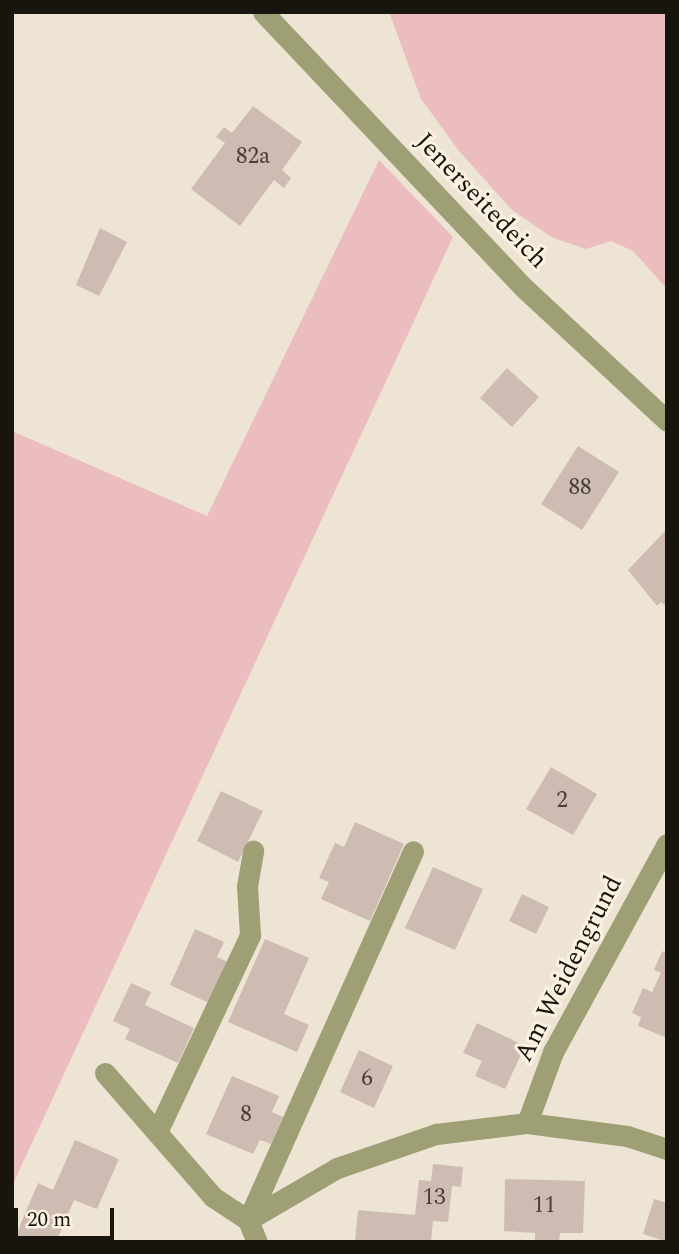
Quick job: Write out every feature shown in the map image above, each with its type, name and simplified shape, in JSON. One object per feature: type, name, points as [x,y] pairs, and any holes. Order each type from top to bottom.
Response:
[{"type":"street","name":"Jenerseitedeich","points":[[263,12],[523,287],[667,421]]},
{"type":"street","name":"Am Weidengrund","points":[[527,1123],[553,1052],[667,844]]},
{"type":"street","points":[[248,1220],[413,851]]},
{"type":"street","points":[[157,1132],[250,935],[247,886],[253,852]]},
{"type":"street","points":[[105,1073],[213,1197],[248,1220],[257,1242]]},
{"type":"street","points":[[248,1220],[337,1168],[436,1134],[527,1123],[627,1136],[667,1149]]},
{"type":"shaded area","points":[[389,12],[667,12],[667,289],[633,251],[611,241],[586,249],[553,238],[512,210],[459,151],[421,99]]},
{"type":"shaded area","points":[[379,160],[453,237],[12,1186],[12,431],[207,516]]},
{"type":"building","points":[[253,106],[302,142],[282,170],[291,178],[284,188],[274,180],[240,226],[191,189],[225,143],[216,137],[224,127],[232,133]]},
{"type":"building","points":[[100,228],[127,242],[99,296],[76,285]]},
{"type":"building","points":[[507,368],[539,397],[512,427],[480,398]]},
{"type":"building","points":[[578,446],[619,472],[582,530],[541,504]]},
{"type":"building","points":[[667,529],[667,607],[661,602],[657,606],[628,570]]},
{"type":"building","points":[[551,767],[597,794],[573,835],[526,809]]},
{"type":"building","points":[[221,791],[263,811],[238,862],[197,841]]},
{"type":"building","points":[[355,822],[404,844],[370,921],[321,899],[329,882],[319,878],[335,843],[344,847]]},
{"type":"building","points":[[433,867],[483,889],[455,950],[405,928]]},
{"type":"building","points":[[522,894],[549,907],[536,934],[509,921]]},
{"type":"building","points":[[195,929],[224,942],[217,957],[230,963],[211,1004],[170,985]]},
{"type":"building","points":[[265,939],[309,958],[284,1014],[309,1025],[297,1052],[228,1022]]},
{"type":"building","points":[[662,951],[667,954],[667,1038],[638,1026],[641,1017],[632,1013],[643,988],[652,992],[661,973],[654,970]]},
{"type":"building","points":[[131,983],[151,992],[145,1005],[194,1028],[178,1063],[125,1039],[130,1029],[113,1021]]},
{"type":"building","points":[[477,1023],[525,1046],[505,1089],[475,1076],[482,1061],[463,1053]]},
{"type":"building","points":[[359,1050],[393,1066],[374,1108],[340,1092]]},
{"type":"building","points":[[232,1076],[279,1096],[272,1112],[283,1117],[271,1144],[260,1140],[253,1154],[206,1134]]},
{"type":"building","points":[[75,1140],[119,1159],[97,1209],[74,1200],[56,1242],[13,1242],[38,1183],[53,1190]]},
{"type":"building","points":[[433,1164],[463,1167],[461,1187],[452,1186],[448,1222],[433,1221],[431,1242],[355,1242],[358,1210],[415,1215],[419,1180],[431,1181]]},
{"type":"building","points":[[505,1179],[585,1181],[583,1233],[560,1233],[559,1242],[535,1242],[535,1233],[504,1231]]},
{"type":"building","points":[[654,1199],[667,1203],[667,1242],[643,1234]]}]
